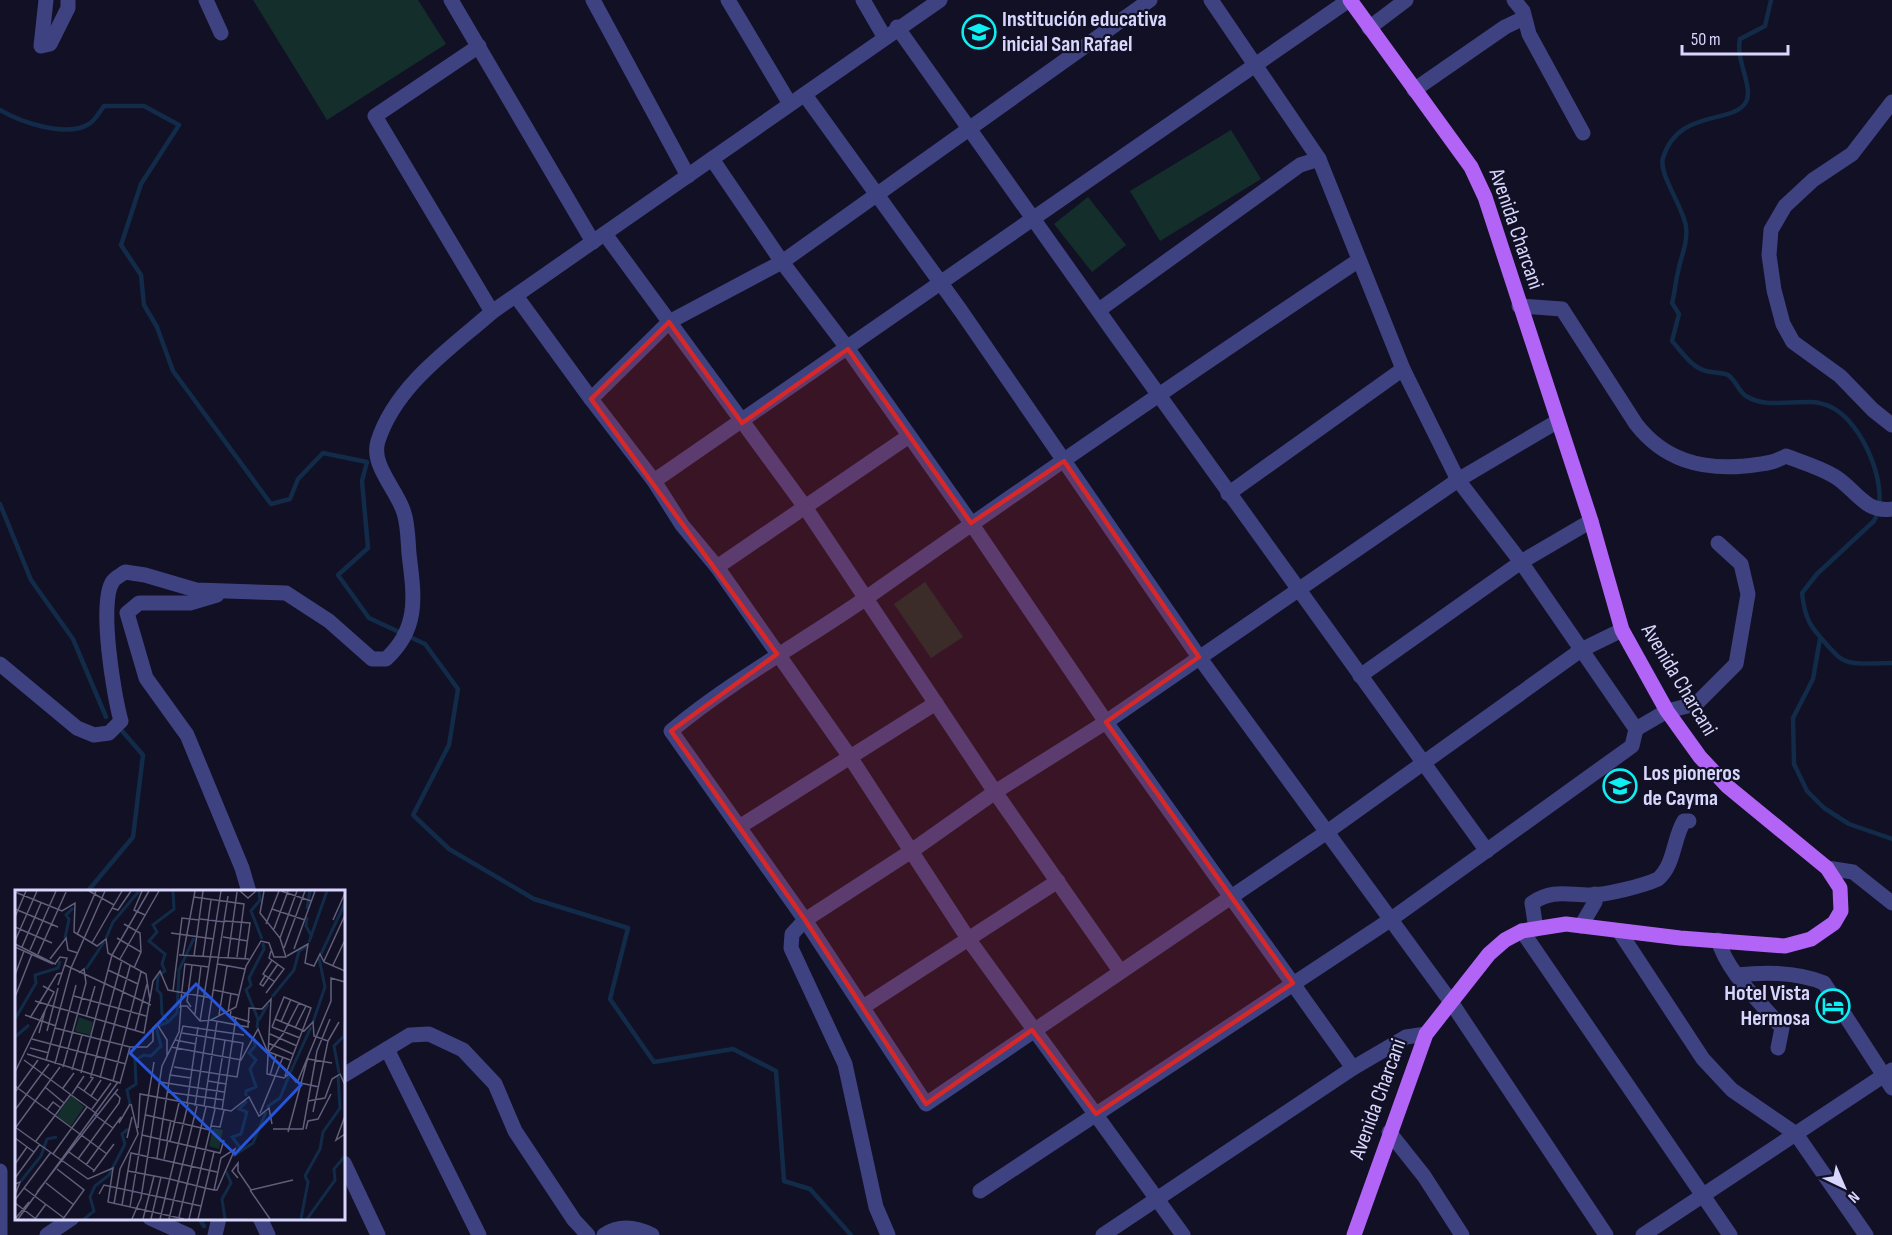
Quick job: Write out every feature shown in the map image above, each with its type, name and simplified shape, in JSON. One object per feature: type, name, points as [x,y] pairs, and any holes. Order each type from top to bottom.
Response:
[{"type":"main road","name":"Avenida Charcani","points":[[1349,0],[1471,167],[1485,197],[1591,520],[1622,630],[1667,711],[1700,757],[1727,786],[1827,868],[1840,888],[1841,900],[1840,911],[1834,923],[1811,939],[1785,946],[1566,924],[1529,930],[1504,940],[1489,954],[1426,1034],[1354,1235]]},
{"type":"street","points":[[46,0],[41,46],[50,44],[68,8],[68,0]]},
{"type":"street","points":[[206,0],[221,33]]},
{"type":"street","points":[[451,0],[599,238],[669,322],[804,507],[995,792],[1120,971]]},
{"type":"street","points":[[593,0],[688,176]]},
{"type":"street","points":[[728,0],[790,105]]},
{"type":"street","points":[[863,0],[885,38]]},
{"type":"street","points":[[0,663],[77,728],[94,735],[109,733],[122,722],[116,702],[109,649],[107,599],[113,580],[125,573],[146,575],[196,590],[286,593],[329,621],[372,659],[386,659],[398,647],[408,627],[415,604],[405,513],[381,465],[377,443],[392,410],[423,371],[492,312],[805,95],[897,27],[940,0]]},
{"type":"street","points":[[591,399],[669,322],[782,262],[1150,0]]},
{"type":"street","points":[[1211,0],[1319,159],[1403,369],[1458,480],[1521,562],[1636,729]]},
{"type":"street","points":[[654,481],[742,423],[940,282],[1349,0]]},
{"type":"street","points":[[1369,28],[1406,0]]},
{"type":"street","points":[[1514,0],[1524,18],[1529,34],[1583,133]]},
{"type":"street","points":[[1414,90],[1505,27],[1524,18]]},
{"type":"street","points":[[897,27],[1099,310],[1156,396],[1487,851]]},
{"type":"street","points":[[479,46],[375,116],[492,312]]},
{"type":"street","points":[[805,95],[940,282],[1199,657],[1451,1002],[1606,1235]]},
{"type":"street","points":[[1892,102],[1852,154],[1813,180],[1785,206],[1771,230],[1769,255],[1783,324],[1793,342],[1840,376],[1873,410],[1892,425]]},
{"type":"street","points":[[712,159],[782,262],[848,349],[971,523],[1106,722],[1353,1068]]},
{"type":"street","points":[[1099,310],[1300,165],[1319,159]]},
{"type":"street","points":[[1359,260],[1156,396],[866,598],[777,654],[671,731],[806,920],[926,1104],[1032,1030],[1232,898],[1581,650],[1622,630]]},
{"type":"street","points":[[516,296],[654,481],[682,525],[717,567],[850,758],[969,940],[1032,1030],[1096,1114],[1156,1201],[1183,1235]]},
{"type":"street","points":[[1519,306],[1562,309],[1636,424],[1648,439],[1666,453],[1698,466],[1723,468],[1771,464],[1786,456],[1835,476],[1870,507],[1881,511],[1892,509]]},
{"type":"street","points":[[1228,494],[1403,369]]},
{"type":"street","points":[[888,1235],[876,1207],[845,1064],[791,948],[792,934],[806,920],[910,852],[995,792],[1106,722],[1458,480],[1558,421]]},
{"type":"street","points":[[717,567],[909,436]]},
{"type":"street","points":[[1360,676],[1521,562],[1591,520]]},
{"type":"street","points":[[980,1191],[1390,920],[1632,746],[1636,729],[1667,711],[1696,704],[1736,664],[1748,594],[1741,564],[1718,543]]},
{"type":"street","points":[[237,590],[190,603],[139,603],[127,613],[146,678],[187,735],[249,890]]},
{"type":"street","points":[[740,827],[936,704]]},
{"type":"street","points":[[1689,821],[1684,821],[1678,830],[1676,849],[1664,874],[1658,879],[1595,894],[1571,892],[1542,896],[1532,903],[1529,930],[1730,1235]]},
{"type":"street","points":[[1827,868],[1852,872],[1892,903]]},
{"type":"street","points":[[863,1007],[1058,881]]},
{"type":"street","points":[[1581,926],[1595,902],[1595,894]]},
{"type":"street","points":[[1619,931],[1703,1059],[1732,1090],[1796,1134],[1866,1235]]},
{"type":"street","points":[[1718,940],[1722,955],[1782,1028],[1778,1048]]},
{"type":"street","points":[[1643,1235],[1796,1134],[1889,1078],[1824,983],[1792,975],[1757,973],[1737,975]]},
{"type":"street","points":[[345,1074],[410,1035],[429,1034],[463,1050],[495,1084],[515,1131],[574,1220],[588,1235]]},
{"type":"street","points":[[1103,1235],[1353,1068],[1406,1037],[1426,1034]]},
{"type":"street","points":[[387,1048],[479,1235]]},
{"type":"street","points":[[1389,1132],[1424,1176],[1462,1235]]},
{"type":"street","points":[[345,1165],[378,1235]]},
{"type":"street","points":[[0,1171],[0,1235]]},
{"type":"street","points":[[154,1220],[188,1235]]},
{"type":"street","points":[[215,1235],[219,1220]]},
{"type":"street","points":[[261,1220],[268,1235]]},
{"type":"street","points":[[47,1235],[71,1225]]},
{"type":"street","points":[[604,1235],[614,1229],[630,1228],[652,1235]]},
{"type":"highlighted area","points":[[669,322],[742,423],[848,349],[971,523],[1064,461],[1199,657],[1106,722],[1293,983],[1096,1114],[1032,1030],[926,1104],[805,920],[671,731],[777,654],[591,399]]},
{"type":"green space","points":[[253,0],[418,0],[446,44],[327,120]]},
{"type":"green space","points":[[1231,130],[1261,179],[1160,241],[1130,191]]},
{"type":"green space","points":[[1088,197],[1126,245],[1092,272],[1054,224]]},
{"type":"green space","points":[[925,582],[963,637],[931,658],[894,604]]},
{"type":"waterway","points":[[1771,0],[1765,26],[1740,39],[1740,55],[1748,89],[1746,102],[1739,109],[1730,113],[1692,124],[1680,131],[1670,142],[1663,158],[1664,173],[1686,227],[1685,244],[1672,303],[1679,314],[1672,341],[1696,366],[1706,371],[1728,375],[1746,396],[1756,401],[1821,403],[1843,415],[1854,427],[1871,458],[1877,476],[1879,508],[1874,521],[1817,574],[1802,593],[1803,602],[1813,628],[1839,657],[1854,663],[1892,663]]},
{"type":"waterway","points":[[0,110],[43,127],[68,129],[79,128],[91,123],[104,106],[144,106],[179,125],[141,184],[121,245],[141,275],[144,305],[157,327],[173,371],[271,504],[290,499],[298,479],[323,453],[367,462],[362,481],[368,548],[338,575],[369,618],[425,644],[458,689],[449,745],[413,815],[449,849],[534,899],[628,928],[610,999],[654,1062],[733,1049],[776,1071],[784,1181],[810,1189],[851,1235]]},
{"type":"waterway","points":[[0,504],[31,580],[73,639],[106,717]]},
{"type":"waterway","points":[[1820,639],[1813,679],[1793,718],[1794,764],[1807,791],[1824,808],[1849,824],[1892,839]]},
{"type":"waterway","points":[[89,890],[133,837],[143,755],[123,732]]},
{"type":"waterway","points":[[200,1220],[204,1226]]},
{"type":"place","name":"Institución educativa inicial San Rafael","points":[[979,32]]},
{"type":"place","name":"Los pioneros de Cayma","points":[[1620,786]]},
{"type":"place","name":"Hotel Vista Hermosa","points":[[1833,1006]]}]
